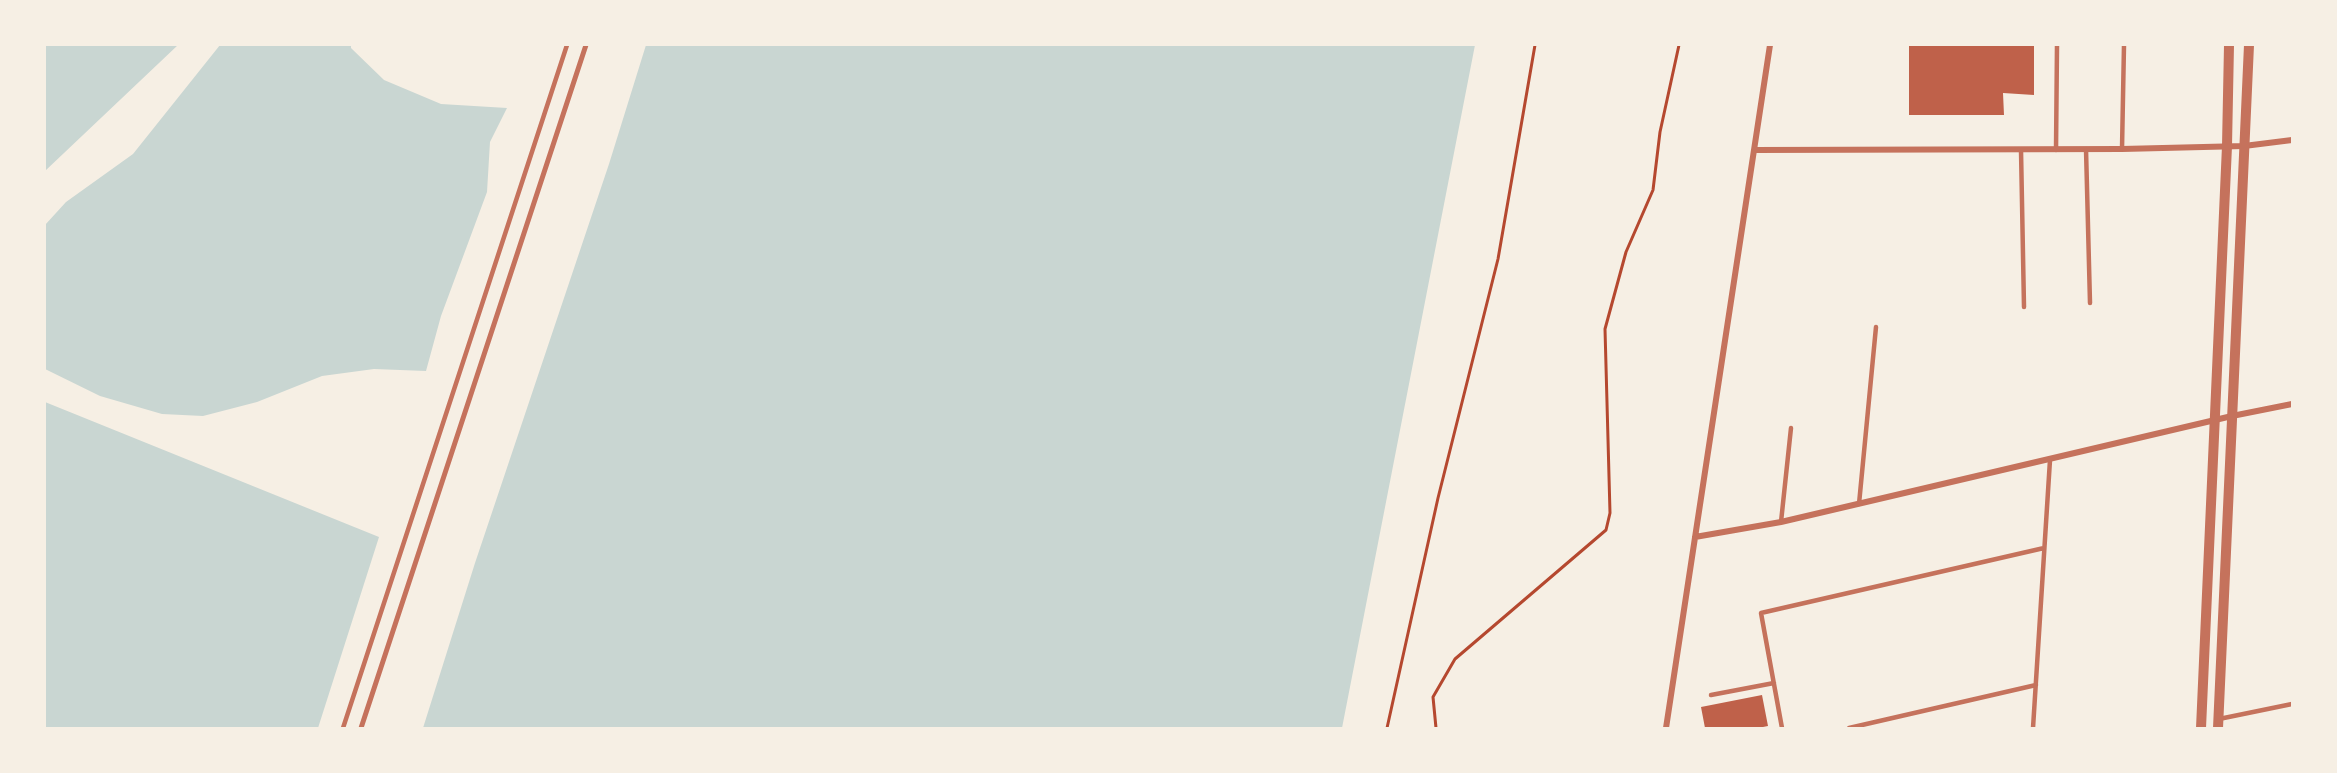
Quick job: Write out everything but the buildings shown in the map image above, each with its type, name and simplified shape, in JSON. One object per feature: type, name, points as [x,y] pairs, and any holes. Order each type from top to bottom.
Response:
[{"type":"street","points":[[361,728],[586,45]]},
{"type":"street","points":[[1666,728],[1770,45]]},
{"type":"street","points":[[2201,728],[2227,146],[2229,45]]},
{"type":"street","points":[[2219,724],[2249,45]]},
{"type":"street","points":[[1754,150],[2122,149],[2244,146],[2292,140]]},
{"type":"street","points":[[1695,537],[1781,522],[2214,420],[2292,404]]},
{"type":"lane","points":[[343,728],[567,45]]},
{"type":"lane","points":[[2056,150],[2057,45]]},
{"type":"lane","points":[[2122,149],[2124,45]]},
{"type":"lane","points":[[2086,149],[2090,303]]},
{"type":"lane","points":[[2021,150],[2024,307]]},
{"type":"lane","points":[[1858,504],[1876,327]]},
{"type":"lane","points":[[1781,522],[1791,428]]},
{"type":"lane","points":[[2033,728],[2050,460]]},
{"type":"lane","points":[[1782,728],[1761,613],[2044,548]]},
{"type":"lane","points":[[1711,695],[1774,683]]},
{"type":"lane","points":[[1850,728],[2036,685]]},
{"type":"lane","points":[[2219,724],[2292,704]]},
{"type":"path","points":[[1387,728],[1438,498],[1498,259],[1535,45]]},
{"type":"path","points":[[1436,728],[1433,697],[1455,659],[1606,530],[1610,513],[1605,329],[1626,252],[1653,190],[1660,132],[1678,45]]},
{"type":"shaded area","points":[[45,45],[178,45],[45,171]]},
{"type":"shaded area","points":[[220,45],[351,45],[351,48],[384,80],[441,104],[507,108],[490,142],[487,192],[441,316],[426,371],[374,369],[322,376],[257,402],[203,416],[162,414],[100,396],[45,369],[45,225],[66,202],[133,154]]},
{"type":"shaded area","points":[[646,45],[1475,45],[1342,728],[423,728]]},
{"type":"shaded area","points":[[45,402],[379,537],[318,728],[45,728]]}]
